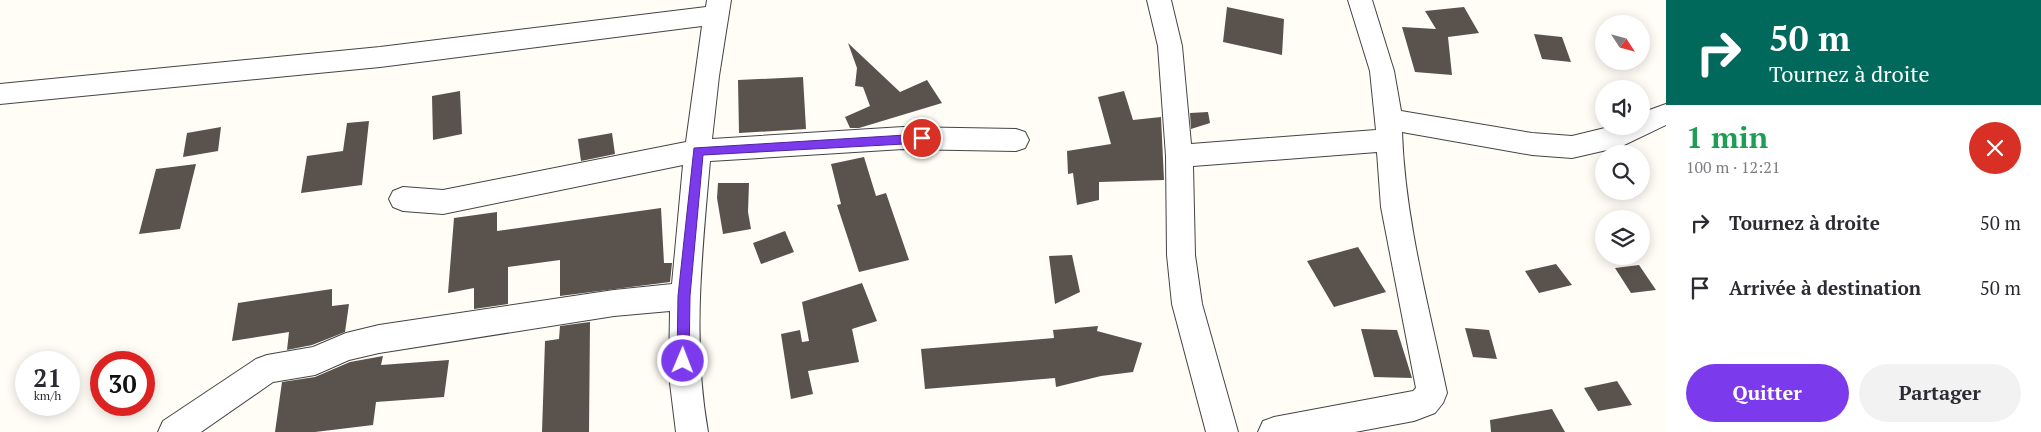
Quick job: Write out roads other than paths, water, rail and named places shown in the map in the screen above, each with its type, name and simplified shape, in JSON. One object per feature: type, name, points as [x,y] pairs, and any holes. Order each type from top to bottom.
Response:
[{"type":"street","points":[[1160,0],[1170,46],[1179,156],[1181,255],[1187,304],[1222,432]]},
{"type":"street","points":[[1274,432],[1414,406],[1424,402],[1432,393],[1395,206],[1382,71],[1360,0]]},
{"type":"street","points":[[0,94],[380,57],[717,8],[698,151],[684,296],[683,378],[692,432]]},
{"type":"street","points":[[1650,121],[1666,114]]},
{"type":"street","points":[[1179,156],[1389,130],[1572,147],[1610,139],[1619,135]]},
{"type":"street","points":[[403,199],[443,202],[698,151],[904,138],[1016,140]]},
{"type":"street","points":[[174,432],[267,368],[315,361],[346,347],[379,339],[614,303],[684,296]]}]
